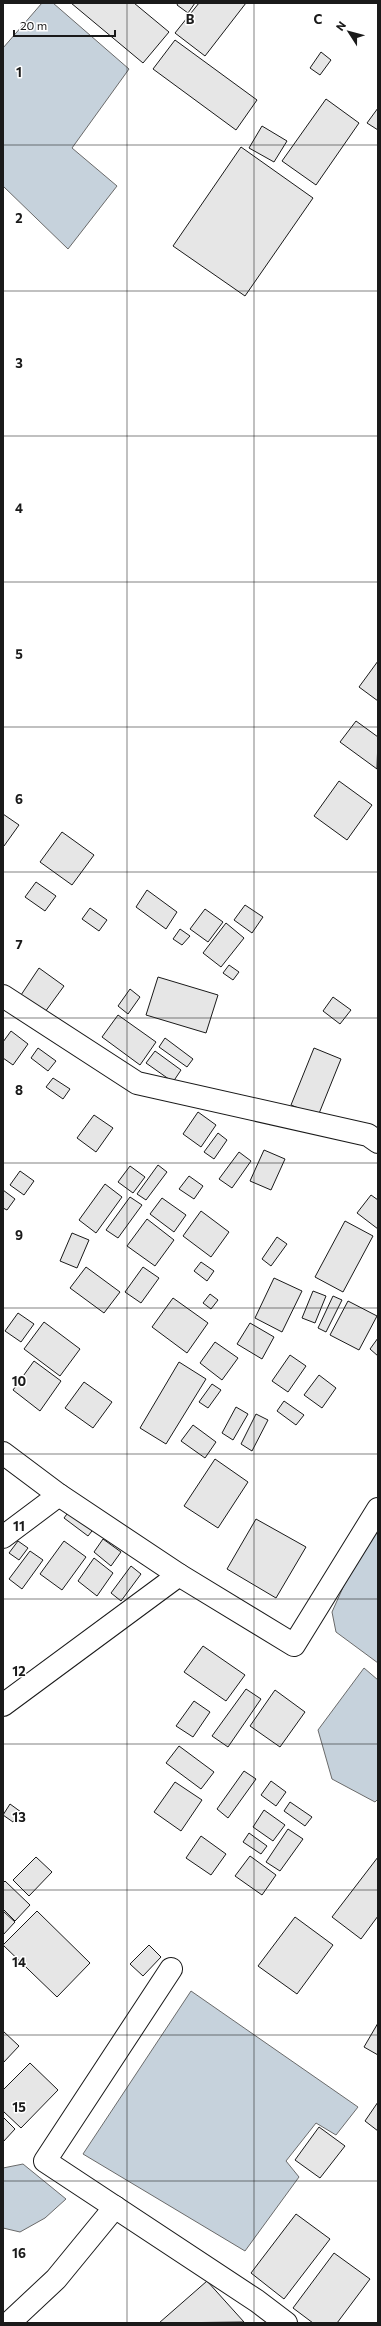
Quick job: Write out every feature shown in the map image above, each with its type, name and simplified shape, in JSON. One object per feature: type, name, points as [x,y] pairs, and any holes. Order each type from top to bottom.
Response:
[{"type":"street","points":[[3,996],[137,1083],[368,1135],[378,1142]]},
{"type":"street","points":[[3,1453],[59,1495],[179,1575],[294,1645],[378,1509]]},
{"type":"street","points":[[3,1537],[59,1495]]},
{"type":"street","points":[[3,1706],[179,1575]]},
{"type":"street","points":[[171,1970],[45,2161],[257,2301],[286,2323]]},
{"type":"street","points":[[9,2323],[56,2279],[115,2207]]},
{"type":"shaded area","points":[[42,3],[53,3],[129,69],[72,148],[117,186],[68,249],[3,186],[3,48]]},
{"type":"shaded area","points":[[378,1525],[378,1663],[336,1632],[332,1612],[357,1556]]},
{"type":"shaded area","points":[[364,1668],[378,1680],[378,1799],[375,1802],[332,1779],[318,1730]]},
{"type":"shaded area","points":[[191,1991],[358,2107],[336,2135],[316,2123],[286,2161],[299,2177],[245,2251],[83,2154]]},
{"type":"shaded area","points":[[23,2164],[66,2199],[45,2218],[20,2232],[3,2228],[3,2168]]},
{"type":"building","points":[[71,3],[134,3],[169,32],[143,63]]},
{"type":"building","points":[[178,3],[195,3],[188,13],[177,5]]},
{"type":"building","points":[[199,3],[246,3],[205,56],[175,33]]},
{"type":"building","points":[[175,40],[257,100],[236,130],[153,69]]},
{"type":"building","points":[[321,52],[331,60],[320,75],[310,68]]},
{"type":"building","points":[[326,99],[359,123],[316,185],[282,161]]},
{"type":"building","points":[[378,108],[378,130],[367,123]]},
{"type":"building","points":[[262,126],[287,141],[274,162],[249,148]]},
{"type":"building","points":[[241,147],[313,198],[245,296],[173,246]]},
{"type":"building","points":[[378,661],[378,701],[359,687]]},
{"type":"building","points":[[356,721],[378,737],[377,769],[340,742]]},
{"type":"building","points":[[339,781],[372,805],[347,840],[314,816]]},
{"type":"building","points":[[3,814],[19,825],[4,846],[3,845]]},
{"type":"building","points":[[62,832],[94,855],[72,885],[40,862]]},
{"type":"building","points":[[36,882],[56,896],[45,911],[25,897]]},
{"type":"building","points":[[147,890],[177,912],[166,929],[136,907]]},
{"type":"building","points":[[245,905],[263,917],[252,933],[234,920]]},
{"type":"building","points":[[90,908],[107,920],[99,931],[82,919]]},
{"type":"building","points":[[205,909],[223,922],[208,942],[190,929]]},
{"type":"building","points":[[226,923],[244,938],[221,967],[203,953]]},
{"type":"building","points":[[180,929],[190,936],[182,945],[173,939]]},
{"type":"building","points":[[229,965],[239,972],[233,980],[223,973]]},
{"type":"building","points":[[39,968],[64,986],[45,1012],[21,995]]},
{"type":"building","points":[[158,977],[218,995],[206,1033],[146,1015]]},
{"type":"building","points":[[130,989],[140,997],[128,1014],[118,1006]]},
{"type":"building","points":[[333,997],[351,1010],[340,1024],[323,1011]]},
{"type":"building","points":[[118,1015],[156,1042],[140,1065],[102,1037]]},
{"type":"building","points":[[11,1031],[28,1044],[13,1065],[3,1058],[3,1042]]},
{"type":"building","points":[[165,1038],[193,1059],[187,1067],[159,1047]]},
{"type":"building","points":[[38,1048],[56,1061],[48,1071],[31,1058]]},
{"type":"building","points":[[314,1048],[341,1059],[318,1116],[291,1105]]},
{"type":"building","points":[[155,1051],[181,1070],[173,1082],[146,1063]]},
{"type":"building","points":[[53,1078],[70,1089],[63,1099],[46,1087]]},
{"type":"building","points":[[198,1112],[216,1125],[201,1147],[183,1134]]},
{"type":"building","points":[[94,1115],[113,1128],[96,1152],[77,1138]]},
{"type":"building","points":[[218,1133],[227,1140],[214,1159],[204,1152]]},
{"type":"building","points":[[264,1150],[285,1159],[271,1190],[250,1181]]},
{"type":"building","points":[[239,1152],[251,1161],[232,1188],[219,1179]]},
{"type":"building","points":[[158,1165],[167,1172],[146,1200],[137,1194]]},
{"type":"building","points":[[130,1166],[145,1177],[133,1193],[118,1182]]},
{"type":"building","points":[[20,1171],[34,1181],[24,1195],[10,1185]]},
{"type":"building","points":[[189,1176],[203,1186],[194,1199],[179,1189]]},
{"type":"building","points":[[105,1184],[122,1197],[96,1233],[79,1220]]},
{"type":"building","points":[[3,1190],[15,1199],[7,1210],[3,1208]]},
{"type":"building","points":[[371,1195],[378,1200],[378,1229],[357,1213]]},
{"type":"building","points":[[130,1197],[142,1205],[118,1238],[106,1230]]},
{"type":"building","points":[[162,1198],[186,1215],[174,1232],[150,1214]]},
{"type":"building","points":[[201,1211],[229,1232],[211,1257],[183,1236]]},
{"type":"building","points":[[147,1219],[174,1240],[155,1266],[127,1246]]},
{"type":"building","points":[[345,1221],[373,1236],[343,1292],[315,1277]]},
{"type":"building","points":[[72,1233],[89,1240],[77,1268],[60,1261]]},
{"type":"building","points":[[277,1237],[287,1244],[271,1266],[262,1259]]},
{"type":"building","points":[[201,1262],[214,1271],[207,1281],[194,1271]]},
{"type":"building","points":[[86,1267],[120,1292],[104,1313],[70,1288]]},
{"type":"building","points":[[143,1267],[159,1278],[141,1303],[125,1292]]},
{"type":"building","points":[[274,1278],[302,1291],[282,1332],[255,1318]]},
{"type":"building","points":[[313,1291],[326,1296],[315,1323],[302,1318]]},
{"type":"building","points":[[210,1294],[218,1300],[211,1309],[203,1303]]},
{"type":"building","points":[[333,1296],[342,1300],[326,1332],[318,1328]]},
{"type":"building","points":[[173,1298],[208,1323],[187,1353],[152,1327]]},
{"type":"building","points":[[348,1301],[377,1316],[359,1350],[330,1335]]},
{"type":"building","points":[[18,1313],[34,1324],[21,1342],[5,1331]]},
{"type":"building","points":[[44,1322],[80,1349],[60,1376],[24,1349]]},
{"type":"building","points":[[250,1323],[274,1337],[262,1359],[237,1344]]},
{"type":"building","points":[[378,1338],[378,1356],[370,1349]]},
{"type":"building","points":[[215,1342],[238,1358],[222,1380],[200,1363]]},
{"type":"building","points":[[290,1355],[306,1366],[288,1392],[272,1381]]},
{"type":"building","points":[[34,1361],[61,1381],[40,1411],[13,1390]]},
{"type":"building","points":[[179,1362],[206,1379],[166,1444],[140,1428]]},
{"type":"building","points":[[319,1375],[336,1388],[322,1408],[304,1395]]},
{"type":"building","points":[[84,1382],[112,1402],[93,1428],[65,1408]]},
{"type":"building","points":[[212,1384],[221,1390],[208,1408],[199,1402]]},
{"type":"building","points":[[284,1401],[304,1415],[296,1425],[277,1411]]},
{"type":"building","points":[[236,1407],[248,1414],[233,1440],[222,1433]]},
{"type":"building","points":[[256,1414],[268,1420],[252,1451],[241,1444]]},
{"type":"building","points":[[193,1425],[216,1442],[205,1458],[181,1441]]},
{"type":"building","points":[[215,1459],[248,1482],[218,1528],[184,1506]]},
{"type":"building","points":[[78,1499],[103,1517],[88,1536],[64,1518]]},
{"type":"building","points":[[256,1519],[306,1547],[276,1598],[227,1569]]},
{"type":"building","points":[[103,1539],[121,1552],[111,1566],[94,1552]]},
{"type":"building","points":[[18,1541],[28,1548],[19,1560],[9,1553]]},
{"type":"building","points":[[64,1541],[86,1557],[62,1590],[40,1574]]},
{"type":"building","points":[[30,1551],[43,1560],[22,1589],[9,1579]]},
{"type":"building","points":[[94,1558],[113,1573],[97,1596],[78,1581]]},
{"type":"building","points":[[131,1566],[141,1574],[121,1601],[111,1593]]},
{"type":"building","points":[[203,1646],[245,1675],[226,1701],[184,1672]]},
{"type":"building","points":[[246,1689],[261,1699],[228,1747],[212,1736]]},
{"type":"building","points":[[275,1690],[305,1712],[280,1747],[250,1726]]},
{"type":"building","points":[[194,1701],[210,1712],[193,1737],[176,1726]]},
{"type":"building","points":[[179,1746],[214,1772],[201,1789],[166,1763]]},
{"type":"building","points":[[244,1771],[256,1779],[228,1818],[217,1809]]},
{"type":"building","points":[[271,1781],[286,1792],[276,1806],[261,1795]]},
{"type":"building","points":[[175,1782],[202,1800],[181,1831],[154,1812]]},
{"type":"building","points":[[290,1802],[312,1817],[305,1826],[284,1811]]},
{"type":"building","points":[[10,1804],[21,1812],[13,1822],[3,1815]]},
{"type":"building","points":[[264,1810],[285,1825],[273,1841],[253,1827]]},
{"type":"building","points":[[288,1829],[303,1839],[280,1871],[266,1862]]},
{"type":"building","points":[[249,1833],[267,1846],[261,1854],[243,1842]]},
{"type":"building","points":[[201,1836],[226,1854],[211,1875],[186,1858]]},
{"type":"building","points":[[250,1856],[276,1875],[262,1895],[235,1876]]},
{"type":"building","points":[[36,1857],[52,1872],[29,1896],[13,1880]]},
{"type":"building","points":[[378,1857],[378,1916],[361,1939],[332,1917]]},
{"type":"building","points":[[5,1881],[30,1905],[15,1921],[3,1909],[3,1883]]},
{"type":"building","points":[[3,1911],[15,1922],[3,1935]]},
{"type":"building","points":[[37,1911],[90,1963],[57,1997],[3,1945]]},
{"type":"building","points":[[295,1917],[333,1945],[297,1994],[258,1966]]},
{"type":"building","points":[[149,1945],[161,1957],[143,1976],[130,1964]]},
{"type":"building","points":[[378,2023],[378,2055],[364,2047]]},
{"type":"building","points":[[3,2031],[19,2046],[3,2063]]},
{"type":"building","points":[[30,2063],[58,2090],[21,2128],[3,2111],[3,2090]]},
{"type":"building","points":[[378,2102],[378,2131],[365,2121]]},
{"type":"building","points":[[3,2117],[15,2129],[3,2142]]},
{"type":"building","points":[[319,2127],[345,2146],[320,2178],[295,2160]]},
{"type":"building","points":[[296,2214],[330,2239],[284,2299],[251,2273]]},
{"type":"building","points":[[334,2253],[370,2279],[337,2323],[313,2323],[293,2308]]},
{"type":"building","points":[[207,2281],[244,2322],[159,2323]]}]
